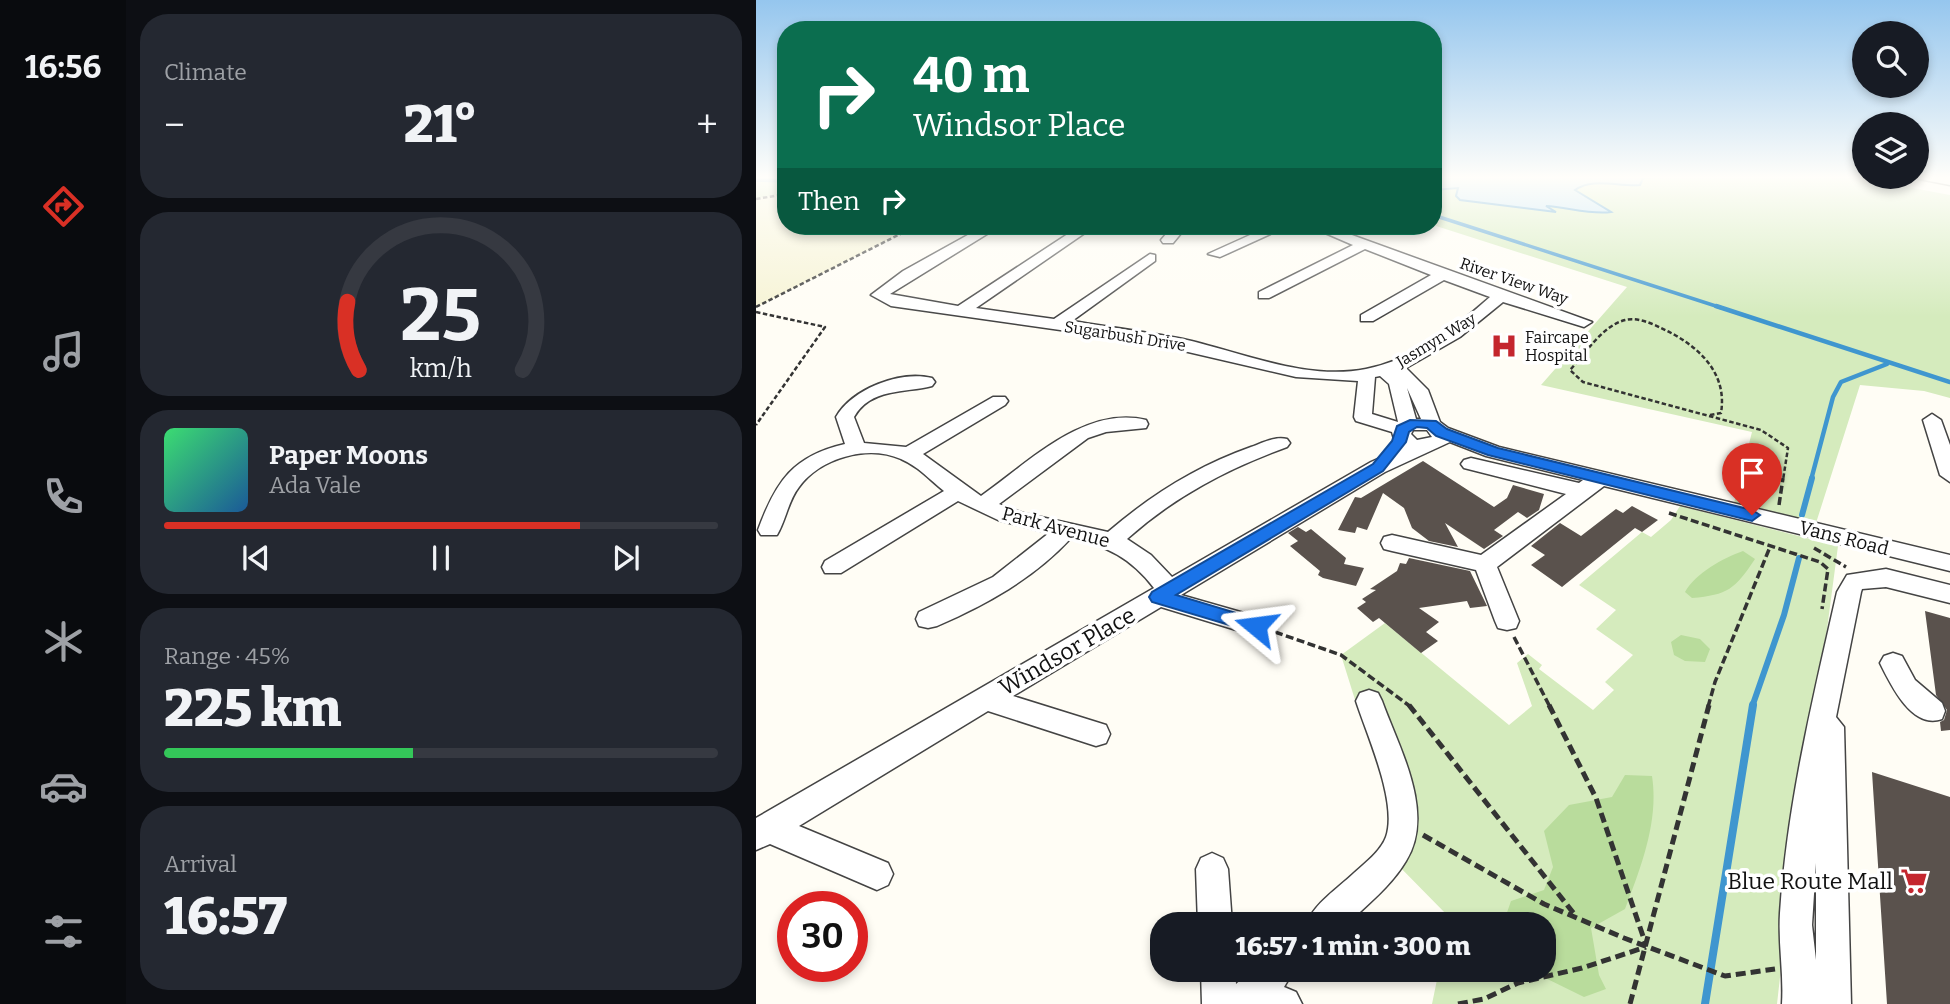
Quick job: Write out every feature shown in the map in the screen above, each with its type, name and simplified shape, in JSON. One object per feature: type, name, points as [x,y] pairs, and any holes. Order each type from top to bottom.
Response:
[{"type":"street","name":"Sugarbush Drive","points":[[977,235],[885,288],[879,295],[884,299],[1180,344],[1284,369],[1338,376],[1380,370]]},
{"type":"street","points":[[961,311],[1075,235]]},
{"type":"street","points":[[1168,240],[1172,235]]},
{"type":"street","points":[[1215,254],[1260,235]]},
{"type":"street","name":"River View Way","points":[[1340,235],[1441,275],[1584,323]]},
{"type":"street","points":[[1265,295],[1365,244]]},
{"type":"street","points":[[1056,325],[1150,258]]},
{"type":"street","points":[[1367,318],[1441,275]]},
{"type":"street","name":"Jasmyn Way","points":[[1380,370],[1455,332],[1500,296]]},
{"type":"street","points":[[1380,370],[1368,385],[1362,405],[1363,417],[1373,423],[1404,430]]},
{"type":"street","points":[[1380,370],[1420,390],[1427,402],[1433,437],[1412,446],[1404,430],[1397,382],[1380,370]]},
{"type":"street","points":[[857,449],[845,417],[850,408],[876,391],[926,382]]},
{"type":"street","points":[[909,454],[999,401]]},
{"type":"street","points":[[1932,419],[1950,475]]},
{"type":"street","points":[[983,505],[1081,434],[1104,426],[1139,424]]},
{"type":"street","name":"Windsor Place","points":[[1378,467],[1404,430]]},
{"type":"street","name":"Windsor Place","points":[[762,832],[1433,437]]},
{"type":"street","name":"Vans Road","points":[[1433,437],[1493,452],[1591,485],[1777,521],[1950,564]]},
{"type":"street","points":[[1111,541],[1144,510],[1185,482],[1280,443]]},
{"type":"street","name":"Park Avenue","points":[[769,530],[780,500],[803,468],[817,458],[857,449],[881,449],[909,454],[958,492],[983,505],[1030,523],[1111,541],[1132,551],[1164,594]]},
{"type":"street","points":[[1471,464],[1591,485]]},
{"type":"street","points":[[1392,543],[1485,564],[1591,485]]},
{"type":"street","points":[[833,567],[958,492]]},
{"type":"street","points":[[928,619],[997,587],[1037,558],[1064,531]]},
{"type":"street","points":[[1485,564],[1507,621]]},
{"type":"street","points":[[1800,1004],[1802,978],[1796,917],[1809,791],[1849,592],[1855,581],[1886,579],[1950,594]]},
{"type":"street","points":[[1164,594],[1256,626]]},
{"type":"street","points":[[1893,663],[1906,688],[1932,711]]},
{"type":"street","points":[[1830,683],[1833,1004]]},
{"type":"street","points":[[985,699],[1096,734]]},
{"type":"street","points":[[1335,912],[1390,857],[1400,842],[1403,824],[1401,808],[1369,701]]},
{"type":"street","points":[[762,832],[877,874]]},
{"type":"street","points":[[1212,869],[1214,912]]},
{"type":"street","points":[[1219,982],[1220,1004]]},
{"type":"path","points":[[756,307],[897,235]]},
{"type":"path","points":[[756,312],[825,327],[756,425]]},
{"type":"path","points":[[1710,415],[1721,413],[1723,406],[1717,377],[1704,355],[1672,333],[1647,322],[1628,318],[1615,324],[1570,370],[1583,382],[1761,430],[1788,448],[1777,521]]},
{"type":"path","points":[[1661,510],[1812,559]]},
{"type":"path","points":[[1803,545],[1842,564],[1861,580]]},
{"type":"path","points":[[1630,1004],[1715,682],[1770,547]]},
{"type":"path","points":[[1507,621],[1596,798],[1646,947]]},
{"type":"path","points":[[1256,626],[1341,655],[1406,701],[1577,918]]},
{"type":"path","points":[[1403,824],[1544,904],[1724,976]]},
{"type":"path","points":[[1458,1004],[1484,999],[1518,983],[1582,968],[1646,947]]},
{"type":"shaded area","points":[[756,224],[777,224],[777,235],[898,235],[756,307]]},
{"type":"green space","points":[[1442,224],[1950,224],[1950,398],[1924,391],[1860,385],[1816,523],[1734,503],[1752,432],[1541,385],[1627,287],[1442,228]]},
{"type":"green space","points":[[1680,506],[1838,546],[1827,629],[1810,711],[1777,1004],[1432,1004],[1437,982],[1556,982],[1556,912],[1444,912],[1390,857],[1400,842],[1369,701],[1356,703],[1341,655],[1385,623],[1509,725],[1532,706],[1517,663],[1528,654],[1542,665],[1539,669],[1593,710],[1614,690],[1605,682],[1633,655],[1596,629],[1616,610],[1579,585],[1642,532],[1651,537],[1671,520]]},
{"type":"green space","points":[[1743,551],[1755,559],[1729,589],[1714,595],[1692,598],[1685,592],[1711,567]]},
{"type":"green space","points":[[1681,635],[1700,639],[1710,649],[1705,662],[1685,661],[1674,655],[1671,642]]},
{"type":"green space","points":[[1625,775],[1652,776],[1654,793],[1651,827],[1625,909],[1591,928],[1599,975],[1606,989],[1584,997],[1553,982],[1556,982],[1556,912],[1507,912],[1511,901],[1544,890],[1553,867],[1544,831],[1569,805],[1612,797]]},
{"type":"building","points":[[1423,461],[1494,507],[1507,498],[1513,485],[1544,494],[1539,510],[1527,518],[1518,512],[1494,530],[1503,536],[1484,549],[1445,523],[1458,547],[1429,541],[1412,528],[1404,508],[1383,493],[1367,530],[1357,527],[1355,533],[1338,530],[1355,497],[1361,498]]},
{"type":"building","points":[[1632,506],[1658,520],[1642,532],[1635,528],[1562,587],[1531,565],[1545,555],[1531,546],[1560,523],[1581,536],[1616,509],[1623,513]]},
{"type":"building","points":[[1298,527],[1306,532],[1311,529],[1346,558],[1344,564],[1364,568],[1356,586],[1318,575],[1320,571],[1290,546],[1298,541],[1288,533]]},
{"type":"building","points":[[1409,558],[1470,571],[1487,606],[1470,608],[1467,601],[1419,608],[1439,622],[1426,632],[1438,641],[1421,653],[1379,618],[1373,622],[1357,608],[1366,602],[1362,599],[1376,590],[1370,589],[1397,571],[1400,563],[1406,564]]},
{"type":"building","points":[[1925,611],[1950,618],[1950,730],[1941,731],[1940,722],[1944,720],[1947,710],[1936,695]]},
{"type":"building","name":"Blue Route Mall","points":[[1872,772],[1950,797],[1950,1004],[1887,1004]]},
{"type":"waterway","points":[[1461,224],[1722,308]]},
{"type":"waterway","points":[[1716,306],[1950,382]]},
{"type":"waterway","points":[[1811,480],[1833,397],[1841,382],[1887,364]]},
{"type":"waterway","points":[[1802,515],[1812,478]]},
{"type":"waterway","points":[[1752,707],[1784,615],[1799,558]]},
{"type":"waterway","points":[[1705,1004],[1753,705]]},
{"type":"place","name":"Faircape Hospital","points":[[1504,346]]},
{"type":"place","name":"Blue Route Mall","points":[[1914,881]]},
{"type":"route","points":[[1256,626],[1158,597],[1378,467],[1399,442],[1402,429],[1415,423],[1431,424],[1441,432],[1493,452],[1752,515]]}]
